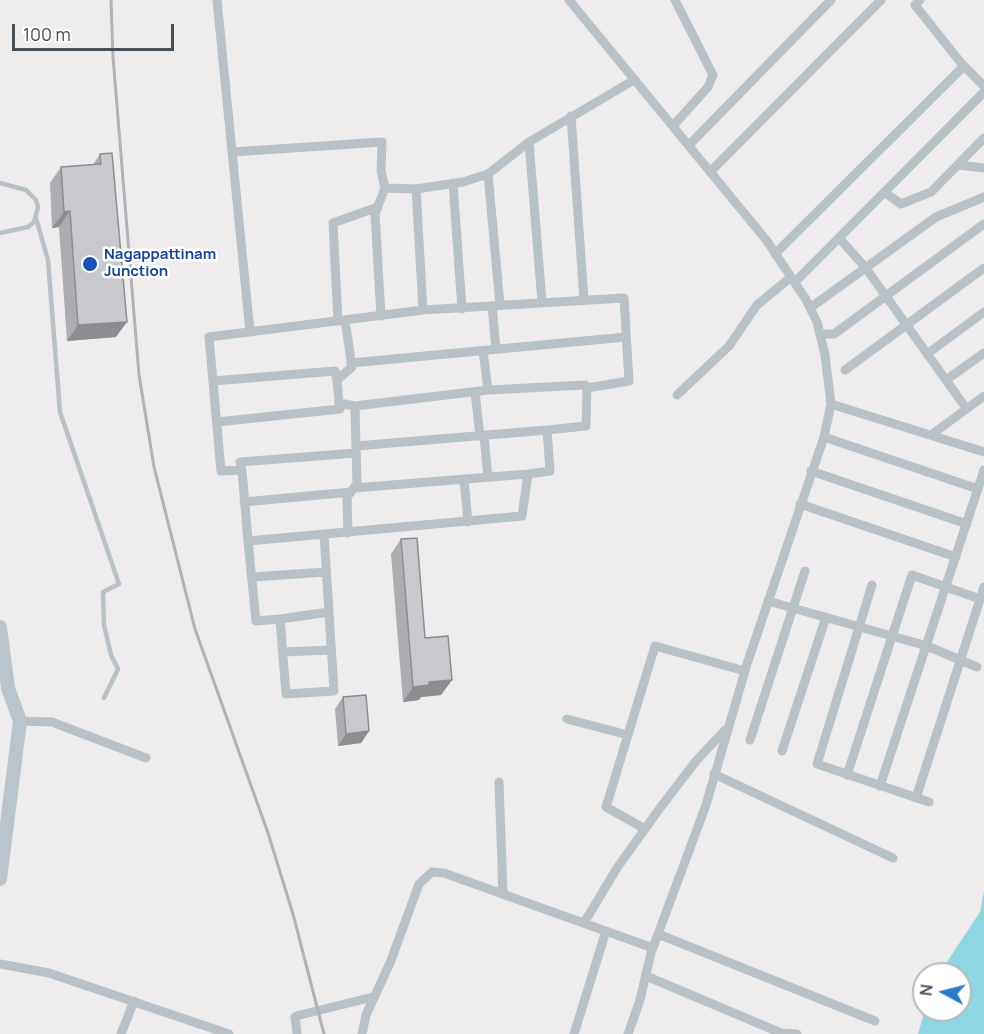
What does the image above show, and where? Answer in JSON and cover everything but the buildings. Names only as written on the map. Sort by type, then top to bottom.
[{"type":"main road","points":[[0,627],[4,687],[20,721],[0,879]]},
{"type":"street","points":[[217,0],[250,332]]},
{"type":"street","points":[[569,0],[689,145],[793,280],[810,308],[820,334],[830,381],[831,404],[824,436],[745,670],[691,847],[653,948],[628,1034]]},
{"type":"street","points":[[673,126],[708,87],[713,75],[675,0]]},
{"type":"street","points":[[689,145],[831,0]]},
{"type":"street","points":[[710,172],[881,0]]},
{"type":"street","points":[[920,0],[915,5],[964,66],[984,86]]},
{"type":"street","points":[[775,254],[964,66]]},
{"type":"street","points":[[385,188],[416,189],[488,174],[529,142],[634,80]]},
{"type":"street","points":[[677,396],[729,346],[757,305],[793,280],[839,237],[984,92]]},
{"type":"street","points":[[571,116],[584,300]]},
{"type":"street","points":[[884,192],[897,203],[931,192],[984,138]]},
{"type":"street","points":[[233,152],[382,142],[381,171],[385,188],[375,214],[381,316]]},
{"type":"street","points":[[529,142],[542,302]]},
{"type":"street","points":[[957,165],[984,168]]},
{"type":"street","points":[[488,174],[496,306],[496,349]]},
{"type":"street","points":[[453,183],[462,309]]},
{"type":"street","points":[[416,189],[423,310]]},
{"type":"street","points":[[810,308],[936,218],[984,196]]},
{"type":"street","points":[[337,380],[352,367],[342,321],[333,223],[378,207]]},
{"type":"street","points":[[820,334],[834,334],[984,224]]},
{"type":"street","points":[[839,237],[865,267],[966,408]]},
{"type":"street","points":[[845,370],[984,268]]},
{"type":"street","points":[[242,470],[221,471],[209,337],[423,310],[624,298],[629,381],[587,388],[585,385],[488,390],[355,406],[339,403]]},
{"type":"street","points":[[927,354],[984,312]]},
{"type":"street","points":[[351,363],[626,337]]},
{"type":"street","points":[[483,351],[488,390]]},
{"type":"street","points":[[946,380],[984,353]]},
{"type":"street","points":[[213,381],[335,371],[340,409],[217,422]]},
{"type":"street","points":[[329,612],[256,621],[240,462],[586,426],[587,388]]},
{"type":"street","points":[[475,392],[488,477]]},
{"type":"street","points":[[931,435],[984,396]]},
{"type":"street","points":[[831,404],[984,453]]},
{"type":"street","points":[[348,533],[347,497],[357,484],[355,406]]},
{"type":"street","points":[[244,502],[550,471],[548,430]]},
{"type":"street","points":[[824,436],[978,489]]},
{"type":"street","points":[[880,786],[984,470]]},
{"type":"street","points":[[811,471],[967,524]]},
{"type":"street","points":[[248,541],[522,516],[528,474]]},
{"type":"street","points":[[465,479],[468,522]]},
{"type":"street","points":[[800,504],[956,557]]},
{"type":"street","points":[[280,619],[286,694],[334,691],[324,535]]},
{"type":"street","points":[[750,740],[805,571]]},
{"type":"street","points":[[252,577],[326,572]]},
{"type":"street","points":[[847,775],[912,576],[980,599]]},
{"type":"street","points":[[872,585],[817,764],[929,802]]},
{"type":"street","points":[[916,798],[984,587]]},
{"type":"street","points":[[768,601],[927,646],[977,667]]},
{"type":"street","points":[[783,751],[826,617]]},
{"type":"street","points":[[645,829],[606,807],[655,646],[745,670]]},
{"type":"street","points":[[283,652],[331,650]]},
{"type":"street","points":[[567,718],[628,735]]},
{"type":"street","points":[[20,721],[52,722],[146,758]]},
{"type":"street","points":[[584,923],[617,868],[645,829],[696,761],[728,727]]},
{"type":"street","points":[[714,774],[893,858]]},
{"type":"street","points":[[499,782],[503,894]]},
{"type":"street","points":[[362,1034],[373,997],[390,963],[419,884],[425,876],[432,873],[444,873],[653,948]]},
{"type":"street","points":[[574,1034],[606,931]]},
{"type":"street","points":[[658,934],[812,993],[875,1021]]},
{"type":"street","points":[[0,964],[49,973],[229,1034]]},
{"type":"street","points":[[646,976],[782,1034],[797,1034]]},
{"type":"street","points":[[297,1034],[296,1017],[300,1015],[373,997]]},
{"type":"street","points":[[121,1034],[134,1001]]},
{"type":"lane","points":[[0,183],[32,194],[38,207],[36,218],[48,260],[60,412],[119,584],[103,592],[104,625],[111,655],[118,669],[104,698]]},
{"type":"lane","points":[[0,233],[28,227],[36,218]]},
{"type":"water","points":[[984,891],[984,1034],[918,1034],[922,1022],[972,1022],[972,962],[947,962],[980,912]]},
{"type":"railway","points":[[111,0],[113,57],[139,375],[154,467],[195,629],[268,833],[293,914],[324,1034]]},
{"type":"place","name":"Nagappattinam Junction","points":[[90,264]]}]
